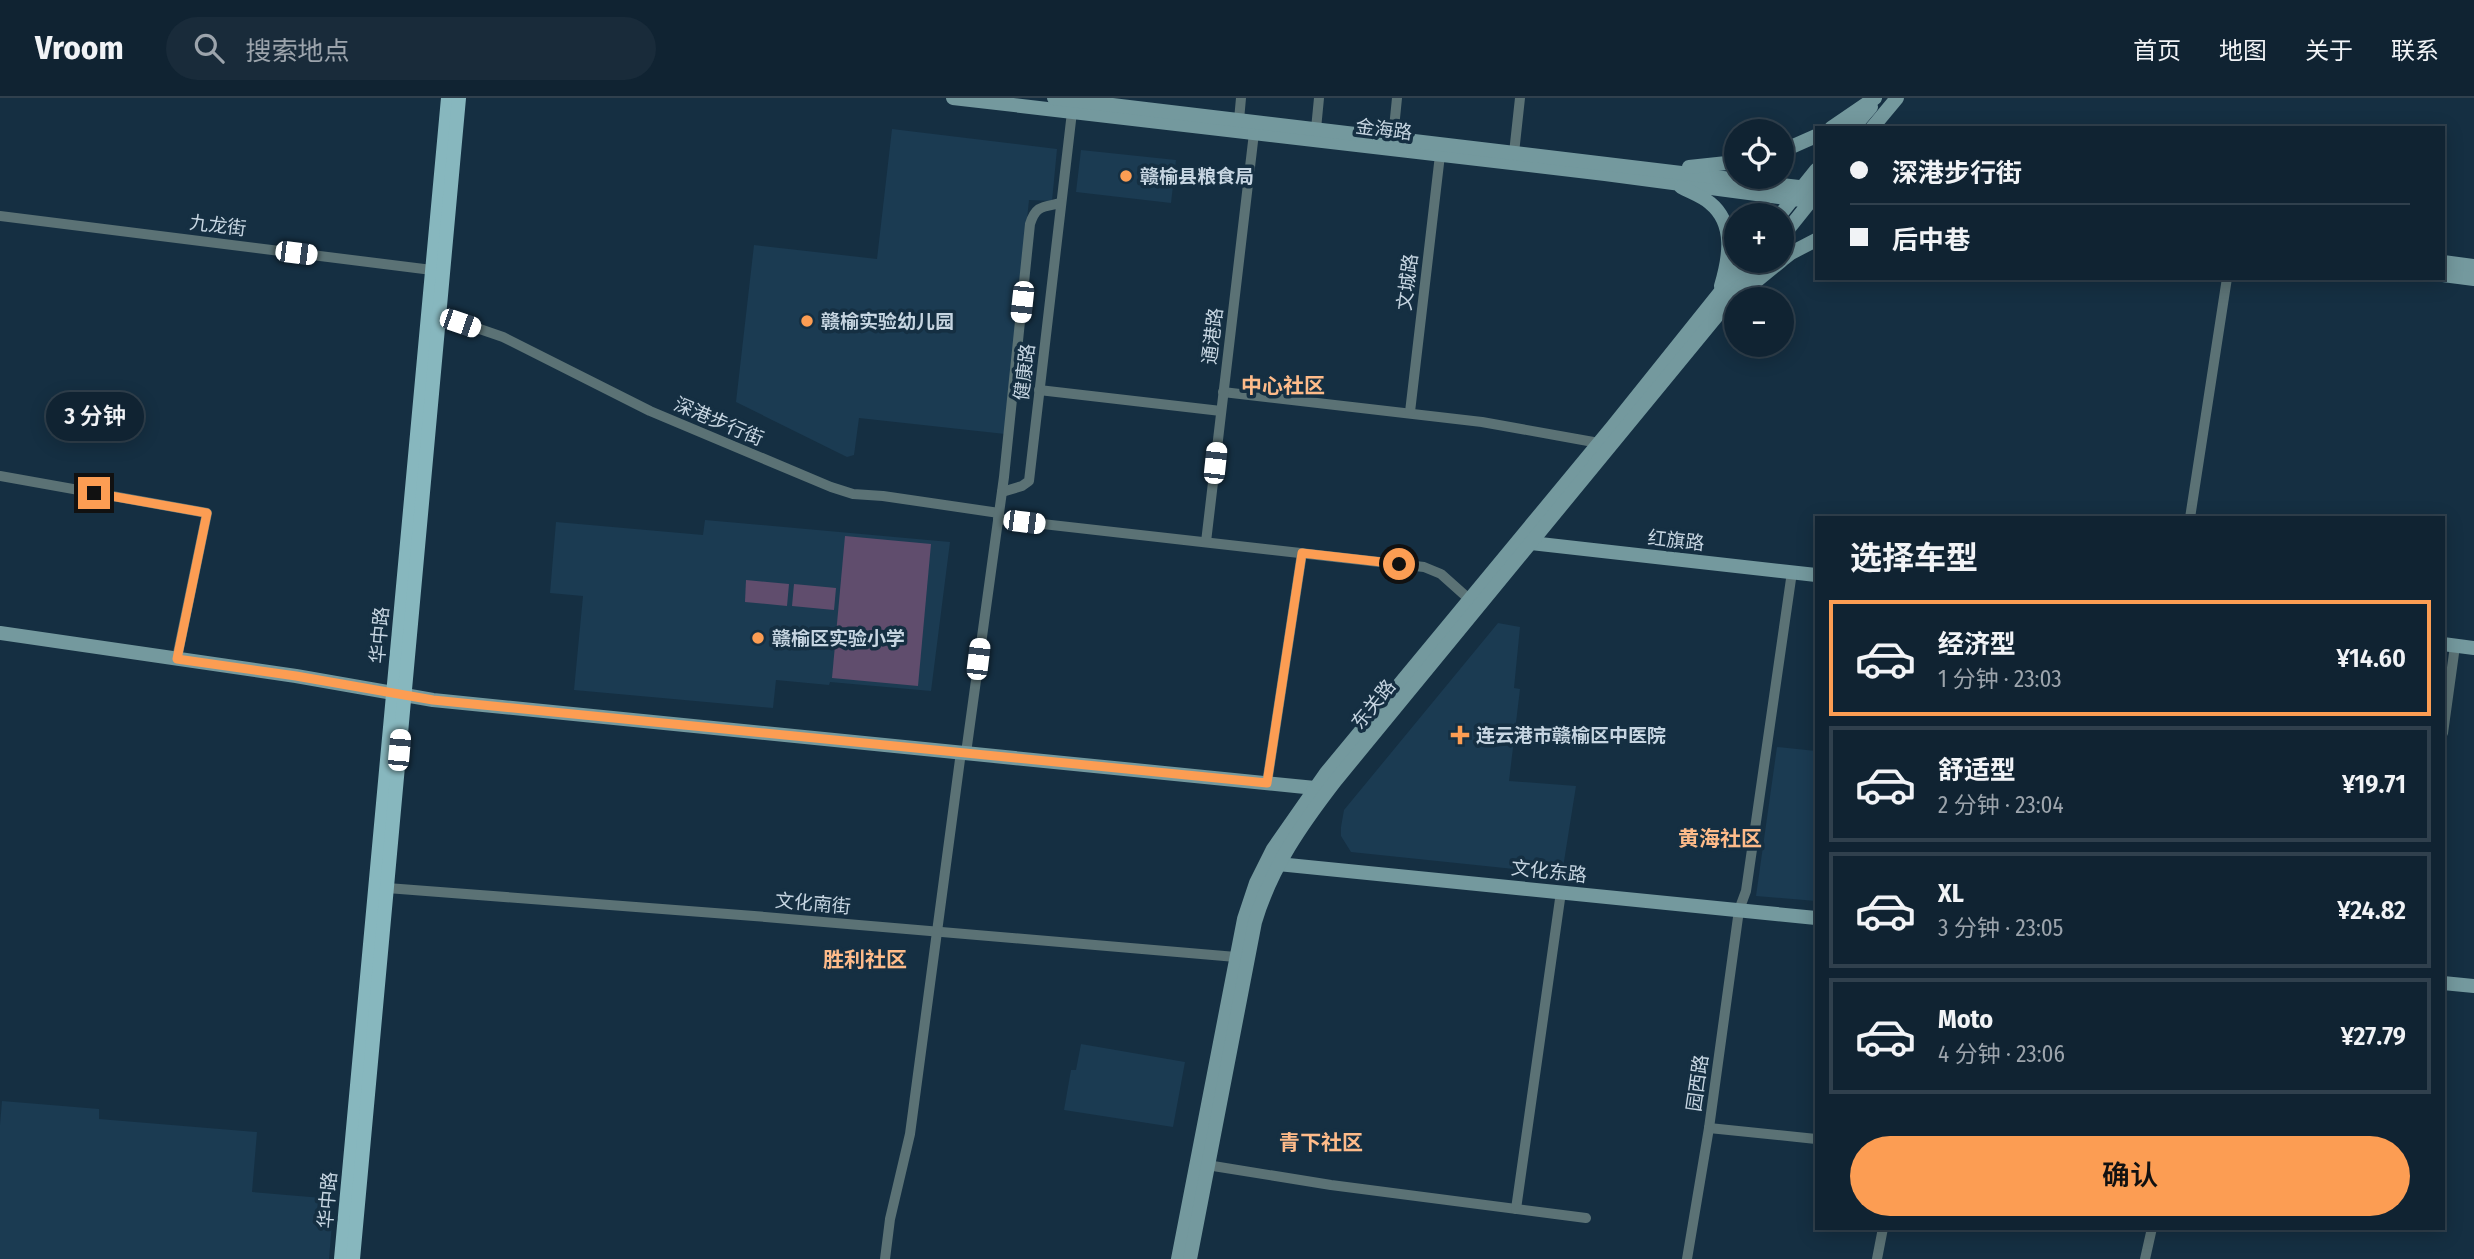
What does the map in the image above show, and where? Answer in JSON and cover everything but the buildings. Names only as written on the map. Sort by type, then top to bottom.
[{"type":"main road","name":"华中路","points":[[353,1259],[387,888],[398,694],[448,98]]},
{"type":"main road","name":"华中路","points":[[341,1259],[459,98]]},
{"type":"main road","name":"金海路","points":[[953,98],[1674,183],[1809,195]]},
{"type":"main road","name":"金海路","points":[[1054,98],[1089,100],[1650,169],[1809,195]]},
{"type":"main road","points":[[1835,126],[1885,100]]},
{"type":"main road","points":[[1855,126],[1885,100]]},
{"type":"main road","points":[[1873,126],[1885,100]]},
{"type":"main road","points":[[1882,126],[1885,100]]},
{"type":"main road","points":[[1794,146],[1815,136]]},
{"type":"main road","points":[[1650,169],[1724,163]]},
{"type":"main road","points":[[1794,218],[1809,195],[1815,174]]},
{"type":"main road","points":[[1674,183],[1712,204],[1725,224],[1730,246],[1722,301]]},
{"type":"main road","points":[[1794,205],[1809,195]]},
{"type":"main road","points":[[1794,251],[1815,241]]},
{"type":"main road","points":[[2445,262],[2474,266]]},
{"type":"main road","name":"东关路","points":[[1190,1259],[1255,922],[1278,864],[1293,838],[1336,780],[1531,543],[1722,301],[1738,273]]},
{"type":"main road","name":"东关路","points":[[1178,1259],[1236,957],[1250,900],[1268,858],[1283,832],[1315,788],[1599,443],[1722,301],[1750,273]]},
{"type":"main road","points":[[1722,301],[1763,273]]},
{"type":"main road","points":[[2445,275],[2474,279]]},
{"type":"main road","name":"红旗路","points":[[1531,543],[1815,575]]},
{"type":"main road","points":[[0,633],[296,676],[447,702],[1315,788]]},
{"type":"main road","points":[[2449,645],[2474,648]]},
{"type":"main road","name":"文化东路","points":[[1278,864],[1815,918]]},
{"type":"main road","points":[[2445,983],[2474,986]]},
{"type":"street","points":[[1239,120],[1241,98]]},
{"type":"street","points":[[1315,129],[1319,98]]},
{"type":"street","points":[[1392,138],[1397,98]]},
{"type":"street","points":[[1514,153],[1520,98]]},
{"type":"street","name":"健康路","points":[[1002,492],[1029,481],[1072,112]]},
{"type":"street","name":"通港路","points":[[1206,542],[1254,133]]},
{"type":"street","name":"文城路","points":[[1410,412],[1440,155]]},
{"type":"street","points":[[885,1259],[890,1219],[910,1134],[1002,492],[1030,224],[1034,212],[1041,207],[1061,203]]},
{"type":"street","name":"九龙街","points":[[0,216],[432,270]]},
{"type":"street","points":[[2190,516],[2227,280]]},
{"type":"street","name":"深港步行街","points":[[439,315],[503,337],[650,411],[853,494],[883,496],[998,516],[1433,569],[1469,599]]},
{"type":"street","points":[[1040,390],[1221,411]]},
{"type":"street","points":[[1223,392],[1410,412],[1599,443]]},
{"type":"street","points":[[0,476],[207,513],[177,659]]},
{"type":"street","points":[[1267,783],[1302,553]]},
{"type":"street","name":"园西路","points":[[1687,1259],[1709,1128],[1739,910],[1746,891],[1792,572]]},
{"type":"street","points":[[2445,704],[2449,645]]},
{"type":"street","name":"文化南街","points":[[387,888],[1236,957]]},
{"type":"street","points":[[1516,1209],[1562,892]]},
{"type":"street","points":[[1709,1128],[1815,1139]]},
{"type":"street","points":[[1207,1165],[1586,1219]]},
{"type":"street","points":[[1877,1259],[1883,1230]]},
{"type":"street","points":[[2146,1259],[2152,1230]]},
{"type":"shaded area","points":[[892,129],[1057,149],[1052,201],[1029,200],[1005,434],[859,418],[854,455],[847,457],[736,402],[754,245],[877,259]]},
{"type":"shaded area","name":"赣榆县粮食局","points":[[1081,150],[1176,160],[1171,203],[1076,192]]},
{"type":"shaded area","name":"赣榆区实验小学","points":[[705,520],[950,542],[931,691],[776,680],[773,708],[574,690],[583,596],[550,593],[556,522],[703,535]]},
{"type":"shaded area","points":[[845,536],[931,544],[918,686],[832,678]]},
{"type":"shaded area","points":[[746,580],[789,584],[787,606],[745,602]]},
{"type":"shaded area","points":[[794,584],[836,588],[834,610],[792,606]]},
{"type":"shaded area","name":"连云港市赣榆区中医院","points":[[1498,623],[1520,627],[1514,688],[1520,689],[1509,781],[1576,786],[1562,874],[1351,852],[1341,836],[1344,810]]},
{"type":"shaded area","points":[[1777,747],[1815,751],[1815,901],[1756,896]]},
{"type":"shaded area","points":[[1081,1044],[1185,1062],[1173,1127],[1064,1110],[1071,1070],[1076,1070]]},
{"type":"shaded area","points":[[2,1101],[99,1109],[99,1119],[257,1132],[252,1192],[334,1199],[329,1259],[0,1259]]},
{"type":"place","name":"赣榆县粮食局","points":[[1126,176]]},
{"type":"place","name":"赣榆实验幼儿园","points":[[807,321]]},
{"type":"place","name":"赣榆区实验小学","points":[[758,638]]},
{"type":"place","name":"连云港市赣榆区中医院","points":[[1460,735]]},
{"type":"district","name":"中心社区","points":[[1283,386]]},
{"type":"district","name":"黄海社区","points":[[1720,839]]},
{"type":"district","name":"胜利社区","points":[[865,960]]},
{"type":"district","name":"青下社区","points":[[1321,1143]]},
{"type":"route","points":[[94,493],[207,513],[177,659],[433,700],[1267,783],[1302,553],[1399,564]]}]
